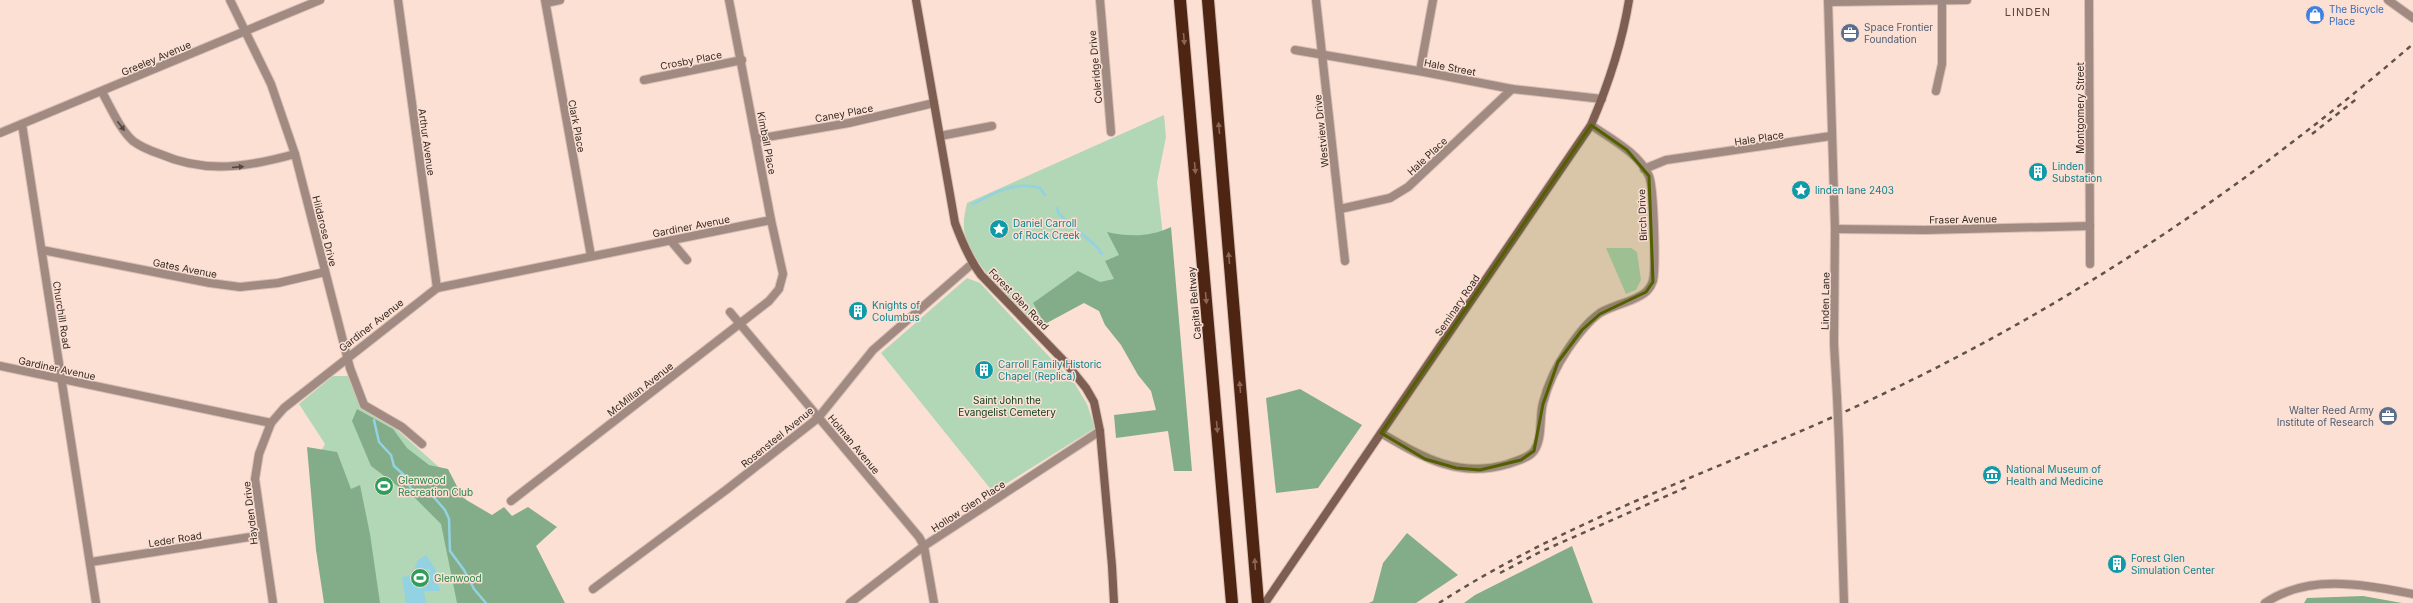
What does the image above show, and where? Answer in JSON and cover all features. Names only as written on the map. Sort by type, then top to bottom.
[{"type":"highway","name":"Capital Beltway","points":[[1180,0],[1232,603]]},
{"type":"highway","points":[[1208,0],[1258,603]]},
{"type":"main road","name":"Forest Glen Road","points":[[916,0],[955,223],[973,263],[1078,376],[1094,402],[1100,431],[1114,603]]},
{"type":"main road","name":"Seminary Road","points":[[1265,603],[1591,125],[1602,99],[1620,46],[1628,0]]},
{"type":"street","name":"Hildarose Drive","points":[[230,0],[271,84],[295,154],[350,368],[364,405],[402,427],[422,444]]},
{"type":"street","name":"Greeley Avenue","points":[[0,133],[102,92],[320,0]]},
{"type":"street","name":"Arthur Avenue","points":[[398,0],[436,288]]},
{"type":"street","points":[[546,1],[560,0]]},
{"type":"street","name":"Kimball Place","points":[[729,0],[742,60],[771,220],[783,274],[779,289]]},
{"type":"street","name":"Coleridge Drive","points":[[1100,0],[1111,132]]},
{"type":"street","name":"Westview Drive","points":[[1316,0],[1345,261]]},
{"type":"street","points":[[1420,71],[1433,0]]},
{"type":"street","points":[[1828,1],[1967,0]]},
{"type":"street","name":"Montgomery Street","points":[[2090,0],[2090,264]]},
{"type":"street","points":[[2388,0],[2412,18]]},
{"type":"street","name":"Clark Place","points":[[546,1],[591,256]]},
{"type":"street","name":"Linden Lane","points":[[1828,1],[1835,230],[1834,344],[1839,441],[1844,603]]},
{"type":"street","points":[[1936,91],[1942,64],[1942,1]]},
{"type":"street","name":"Hale Street","points":[[1295,50],[1420,71],[1512,89],[1602,99]]},
{"type":"street","name":"Crosby Place","points":[[644,80],[742,60]]},
{"type":"street","name":"Hale Place","points":[[1340,209],[1390,198],[1408,187],[1512,89]]},
{"type":"street","points":[[102,92],[118,122],[133,141],[145,148],[176,161],[206,167],[235,167],[295,154]]},
{"type":"street","name":"Caney Place","points":[[756,139],[849,123],[934,103]]},
{"type":"street","name":"Churchill Road","points":[[22,124],[91,562],[96,603]]},
{"type":"street","name":"Birch Drive","points":[[1381,433],[1425,459],[1456,468],[1480,470],[1496,468],[1521,460],[1534,451],[1538,440],[1543,404],[1558,362],[1582,330],[1600,314],[1646,292],[1652,284],[1653,238],[1651,185],[1649,176],[1627,150],[1591,125]]},
{"type":"street","points":[[940,136],[992,126]]},
{"type":"street","name":"Hale Place","points":[[1644,169],[1666,160],[1831,136]]},
{"type":"street","name":"Gardiner Avenue","points":[[0,366],[271,423],[284,408],[436,288],[771,220]]},
{"type":"street","name":"Fraser Avenue","points":[[1835,230],[1925,230],[2090,226]]},
{"type":"street","points":[[671,241],[687,260]]},
{"type":"street","name":"Gates Avenue","points":[[42,250],[210,284],[240,287],[278,283],[325,272]]},
{"type":"street","name":"Rosensteel Avenue","points":[[593,589],[726,490],[818,418],[872,350],[973,263]]},
{"type":"street","name":"McMillan Avenue","points":[[511,501],[740,324],[779,289]]},
{"type":"street","name":"Holman Avenue","points":[[730,312],[919,537],[924,546],[934,603]]},
{"type":"street","name":"Hayden Drive","points":[[271,423],[258,454],[255,479],[273,603]]},
{"type":"street","name":"Hollow Glen Place","points":[[850,603],[924,546],[1100,431]]},
{"type":"street","name":"Leder Road","points":[[91,562],[262,535]]},
{"type":"street","points":[[2265,603],[2289,591],[2330,583],[2359,584],[2413,594]]},
{"type":"highlighted area","points":[[1591,125],[1627,150],[1649,176],[1653,282],[1646,292],[1600,314],[1582,330],[1558,362],[1543,404],[1534,451],[1521,460],[1480,470],[1456,468],[1425,459],[1381,433]]},
{"type":"green space","points":[[1164,115],[1166,137],[1157,182],[1166,263],[1034,323],[993,280],[974,255],[964,230],[964,219],[967,203]]},
{"type":"green space","points":[[1171,227],[1192,471],[1174,471],[1168,431],[1116,438],[1114,415],[1156,410],[1151,391],[1138,375],[1121,345],[1105,325],[1099,311],[1084,303],[1045,324],[1033,303],[1078,271],[1100,282],[1114,279],[1105,261],[1119,255],[1107,232],[1124,235],[1140,235],[1155,233]]},
{"type":"green space","points":[[1606,248],[1631,248],[1637,252],[1641,280],[1636,290],[1626,294]]},
{"type":"green space","name":"Saint John the Evangelist Cemetery","points":[[967,278],[980,283],[1075,384],[1087,404],[1095,428],[993,492],[881,353]]},
{"type":"green space","name":"Glenwood Recreation Club","points":[[333,376],[349,376],[359,403],[386,420],[440,468],[489,527],[519,603],[327,603],[315,462],[325,444],[299,404]]},
{"type":"green space","points":[[1300,389],[1362,425],[1318,488],[1276,493],[1266,398]]},
{"type":"green space","points":[[357,409],[393,429],[407,448],[429,465],[448,469],[463,498],[492,515],[504,507],[512,516],[528,507],[557,527],[536,546],[565,603],[457,603],[441,524],[409,492],[399,487],[371,466],[352,421]]},
{"type":"green space","points":[[307,447],[337,452],[351,489],[360,485],[370,534],[380,603],[324,603],[316,550]]},
{"type":"green space","points":[[1407,533],[1458,575],[1416,603],[1369,603],[1373,601],[1383,563]]},
{"type":"green space","points":[[1572,546],[1593,603],[1464,603],[1475,595]]},
{"type":"green space","points":[[2363,596],[2402,603],[2304,603],[2307,598]]},
{"type":"water","name":"Glenwood","points":[[426,555],[436,570],[440,591],[424,591],[426,603],[406,603],[402,577],[430,572],[430,569],[414,570],[418,560]]},
{"type":"waterway","points":[[973,204],[989,195],[1014,187],[1031,186],[1040,188],[1045,195]]},
{"type":"waterway","points":[[1057,208],[1059,214],[1096,246],[1102,254]]},
{"type":"waterway","points":[[374,420],[379,442],[391,455],[394,466],[405,476],[411,489],[432,495],[445,510],[449,519],[450,551],[464,570],[474,589],[486,603]]},
{"type":"railway","points":[[1439,603],[1492,571],[1546,543],[1658,491],[1829,419],[1885,393],[1956,358],[2025,320],[2094,279],[2226,192],[2352,95],[2413,44]]},
{"type":"railway","points":[[2312,134],[2359,97]]},
{"type":"railway","points":[[1500,573],[1540,552],[1689,486]]},
{"type":"place","name":"The Bicycle Place","points":[[2315,15]]},
{"type":"place","name":"Space Frontier Foundation","points":[[1850,33]]},
{"type":"place","name":"Linden Substation","points":[[2038,172]]},
{"type":"place","name":"linden lane 2403","points":[[1801,190]]},
{"type":"place","name":"Daniel Carroll of Rock Creek","points":[[999,229]]},
{"type":"place","name":"Knights of Columbus","points":[[858,311]]},
{"type":"place","name":"Carroll Family Historic Chapel (Replica)","points":[[984,370]]},
{"type":"place","name":"Walter Reed Army Institute of Research","points":[[2388,416]]},
{"type":"place","name":"National Museum of Health and Medicine","points":[[1992,475]]},
{"type":"place","name":"Glenwood Recreation Club","points":[[384,486]]},
{"type":"place","name":"Forest Glen Simulation Center","points":[[2117,564]]},
{"type":"place","name":"Glenwood","points":[[420,578]]},
{"type":"district","name":"LINDEN","points":[[2028,12]]}]
